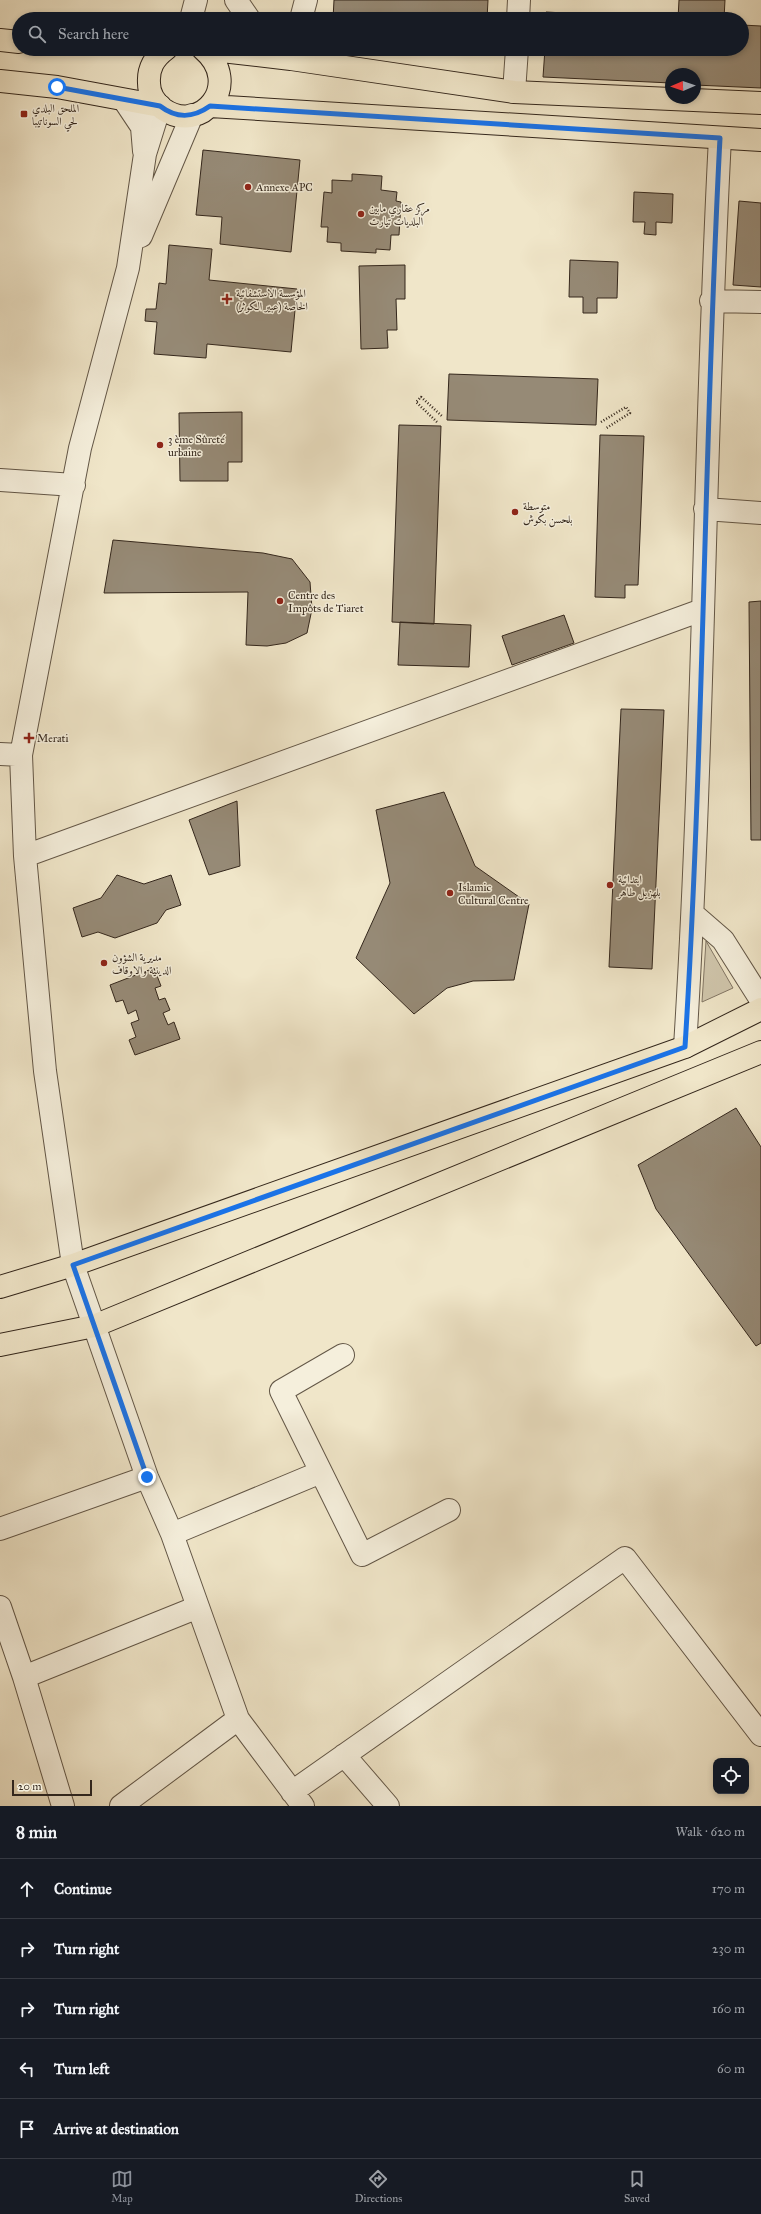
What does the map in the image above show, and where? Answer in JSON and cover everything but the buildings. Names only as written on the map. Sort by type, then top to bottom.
[{"type":"main road","points":[[0,40],[12,41]]},
{"type":"main road","points":[[158,56],[155,59],[148,75],[152,98],[169,113],[180,116],[201,111],[761,140]]},
{"type":"main road","points":[[201,111],[216,97],[220,87],[220,76],[217,65],[210,56]]},
{"type":"main road","points":[[311,56],[514,92],[761,103]]},
{"type":"main road","points":[[0,81],[57,87],[160,106]]},
{"type":"main road","points":[[0,1287],[73,1265],[685,1047],[761,1010]]},
{"type":"main road","points":[[0,1345],[94,1326],[761,1052]]},
{"type":"street","points":[[193,12],[196,0]]},
{"type":"street","points":[[236,0],[244,12]]},
{"type":"street","points":[[303,12],[306,0]]},
{"type":"street","points":[[519,12],[520,0]]},
{"type":"street","points":[[514,92],[517,56]]},
{"type":"street","points":[[124,100],[142,127],[145,154]]},
{"type":"street","points":[[160,106],[145,154],[128,268],[80,448],[74,485],[10,754],[25,856],[45,1071],[73,1265],[147,1477],[172,1534],[238,1719],[298,1799],[344,1755],[625,1558],[761,1735]]},
{"type":"street","points":[[128,268],[201,111]]},
{"type":"street","points":[[685,1047],[693,914],[711,301],[720,138]]},
{"type":"street","points":[[711,301],[761,302]]},
{"type":"street","points":[[0,480],[74,485]]},
{"type":"street","points":[[705,509],[761,513]]},
{"type":"street","points":[[25,856],[702,610]]},
{"type":"street","points":[[693,914],[723,940],[761,1000]]},
{"type":"street","points":[[343,1355],[281,1391],[362,1555],[449,1510]]},
{"type":"street","points":[[172,1534],[321,1472]]},
{"type":"street","points":[[0,1530],[147,1477]]},
{"type":"street","points":[[24,1677],[198,1606]]},
{"type":"street","points":[[0,1607],[24,1677],[63,1806]]},
{"type":"street","points":[[121,1806],[238,1719]]},
{"type":"street","points":[[344,1755],[388,1806]]},
{"type":"path","points":[[437,422],[416,402],[421,397],[443,417]]},
{"type":"path","points":[[601,422],[626,406],[630,413],[605,429]]},
{"type":"shaded area","points":[[706,941],[733,988],[702,1002]]},
{"type":"place","name":"الملحق البلدي لحي السوناتيبا","points":[[24,114]]},
{"type":"place","name":"Annexe APC","points":[[248,187]]},
{"type":"place","name":"مركز عقاري مابين البلديات تيارت","points":[[361,214]]},
{"type":"place","name":"المؤسسة الاستشفائية الخاصة (عبير الكوثر)","points":[[227,299]]},
{"type":"place","name":"3 ème Sûreté urbaine","points":[[160,445]]},
{"type":"place","name":"متوسطة بلحسن بكوش","points":[[515,512]]},
{"type":"place","name":"Centre des Impôts de Tiaret","points":[[280,601]]},
{"type":"place","name":"Merati","points":[[29,738]]},
{"type":"place","name":"ابتدائية بلهزيل طاهر","points":[[610,885]]},
{"type":"place","name":"Islamic Cultural Centre","points":[[450,893]]},
{"type":"place","name":"مديرية الشؤون الدينية والاوقاف","points":[[104,963]]},
{"type":"route","points":[[57,87],[160,106],[169,113],[180,116],[192,115],[201,112],[210,106],[720,138],[711,301],[693,914],[685,1047],[73,1265],[147,1477]]}]
